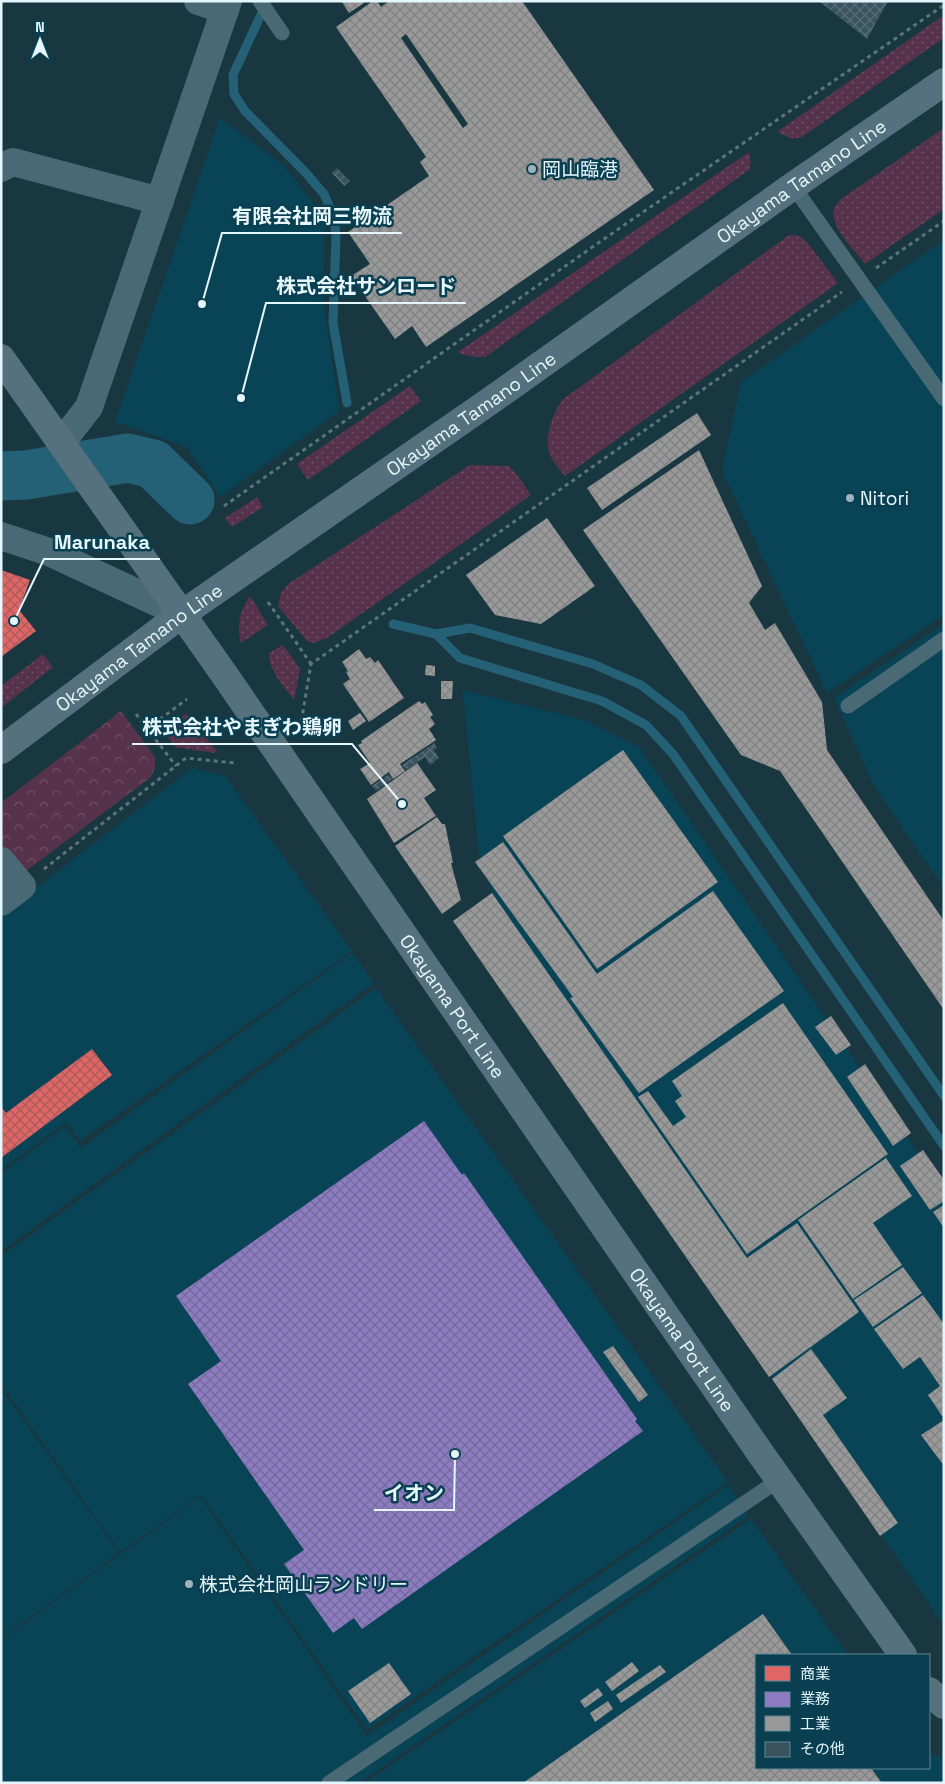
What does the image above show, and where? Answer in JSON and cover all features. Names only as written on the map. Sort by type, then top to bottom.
[{"type":"main road","name":"Okayama Tamano Line","points":[[1,750],[182,614],[490,401],[793,186],[944,82]]},
{"type":"main road","name":"Okayama Port Line","points":[[1,358],[182,614],[779,1480],[902,1654]]},
{"type":"main road","points":[[930,1692],[944,1705]]},
{"type":"street","points":[[61,443],[89,407],[226,6],[198,1]]},
{"type":"street","points":[[1,168],[13,162],[160,201]]},
{"type":"street","points":[[1,536],[49,552],[182,614]]},
{"type":"street","points":[[1,860],[12,894]]},
{"type":"lane","points":[[260,1],[282,33]]},
{"type":"lane","points":[[793,186],[944,400]]},
{"type":"lane","points":[[848,706],[944,640]]},
{"type":"lane","points":[[329,1783],[779,1480]]},
{"type":"path","points":[[224,506],[609,236],[944,5]]},
{"type":"path","points":[[310,664],[944,221]]},
{"type":"path","points":[[268,602],[310,664],[300,729]]},
{"type":"path","points":[[147,729],[187,699]]},
{"type":"path","points":[[136,714],[176,766]]},
{"type":"path","points":[[12,894],[186,758],[235,762]]},
{"type":"shaded area","points":[[220,118],[283,165],[325,218],[323,298],[339,411],[220,497],[187,447],[115,422]]},
{"type":"shaded area","points":[[944,240],[944,615],[827,693],[722,471],[741,382]]},
{"type":"shaded area","points":[[944,624],[944,888],[874,786],[834,698]]},
{"type":"shaded area","points":[[463,690],[584,720],[639,747],[944,1190],[944,1625],[454,922],[495,900],[479,855]]},
{"type":"shaded area","points":[[192,768],[225,776],[352,951],[80,1141],[66,1122],[1,1170],[1,915]]},
{"type":"shaded area","points":[[352,953],[374,983],[1,1251],[1,1174],[65,1126],[81,1148]]},
{"type":"shaded area","points":[[376,988],[728,1482],[367,1730],[201,1495],[120,1552],[1,1384],[1,1256]]},
{"type":"shaded area","points":[[1,1389],[119,1553],[1,1638]]},
{"type":"shaded area","points":[[729,1485],[748,1516],[359,1783],[1,1783],[1,1640],[200,1497],[367,1736]]},
{"type":"shaded area","points":[[751,1519],[847,1654],[755,1654],[755,1769],[930,1769],[930,1755],[944,1758],[944,1783],[365,1783]]},
{"type":"green space","points":[[944,15],[944,38],[802,137],[793,139],[777,132]]},
{"type":"green space","points":[[944,128],[944,209],[865,264],[849,245],[835,223],[833,216],[835,206],[841,199]]},
{"type":"green space","points":[[749,152],[751,163],[749,170],[485,357],[468,356],[458,352]]},
{"type":"green space","points":[[789,235],[799,236],[807,242],[838,283],[565,476],[551,457],[548,443],[552,420],[562,400]]},
{"type":"green space","points":[[410,386],[421,401],[308,480],[297,464]]},
{"type":"green space","points":[[470,465],[508,466],[516,473],[531,495],[327,638],[314,643],[307,641],[278,606],[281,593],[288,584]]},
{"type":"green space","points":[[257,497],[263,507],[232,527],[225,518]]},
{"type":"green space","points":[[250,596],[268,625],[241,643],[240,619]]},
{"type":"green space","points":[[283,645],[300,669],[294,700],[274,673],[270,660],[269,653]]},
{"type":"green space","points":[[43,654],[53,667],[1,708],[1,686]]},
{"type":"green space","points":[[121,711],[155,757],[155,767],[151,777],[22,874],[1,845],[1,803]]},
{"type":"green space","points":[[186,714],[217,751],[215,753],[175,747],[163,730]]},
{"type":"building: 商業","points":[[1,570],[30,580],[19,610],[36,631],[1,657]]},
{"type":"building: 商業","points":[[92,1049],[112,1075],[1,1158],[1,1107],[6,1113]]},
{"type":"building: 業務","points":[[424,1121],[462,1175],[464,1173],[637,1419],[635,1421],[643,1431],[362,1629],[354,1618],[333,1633],[284,1564],[304,1550],[188,1384],[221,1361],[176,1296]]},
{"type":"building: 工業","points":[[362,1],[364,3],[349,13],[342,2]]},
{"type":"building: 工業","name":"岡山臨港","points":[[373,1],[377,1],[381,7],[389,1],[522,1],[654,190],[426,347],[412,326],[395,339],[351,276],[370,264],[348,232],[429,176],[420,162],[426,157],[336,27]],"holes":[[[406,34],[468,124],[463,128],[401,38]]]},
{"type":"building: 工業","points":[[697,413],[711,435],[602,510],[587,488]]},
{"type":"building: 工業","points":[[699,450],[762,586],[749,603],[765,630],[775,623],[822,702],[827,750],[944,921],[944,1010],[780,771],[741,755],[583,530]]},
{"type":"building: 工業","points":[[547,518],[595,586],[541,624],[495,615],[466,575]]},
{"type":"building: 工業","points":[[359,649],[366,659],[370,657],[375,663],[378,660],[404,698],[369,722],[343,684],[350,679],[346,672],[348,671],[342,662]]},
{"type":"building: 工業","points":[[426,665],[435,666],[435,676],[425,675]]},
{"type":"building: 工業","points":[[441,681],[453,681],[452,699],[441,699]]},
{"type":"building: 工業","points":[[419,701],[422,704],[425,702],[433,715],[430,717],[435,724],[429,729],[436,740],[400,764],[405,771],[393,779],[389,772],[371,785],[360,769],[370,763],[358,745]]},
{"type":"building: 工業","points":[[360,713],[366,721],[353,730],[348,721]]},
{"type":"building: 工業","points":[[623,750],[718,882],[597,969],[503,836]]},
{"type":"building: 工業","points":[[417,763],[436,790],[424,798],[436,816],[394,843],[367,799]]},
{"type":"building: 工業","points":[[437,817],[442,824],[445,824],[453,863],[451,863],[461,900],[442,914],[395,846]]},
{"type":"building: 工業","points":[[503,842],[597,974],[713,891],[784,991],[639,1093],[570,998],[573,997],[475,862]]},
{"type":"building: 工業","points":[[492,893],[747,1258],[797,1223],[859,1312],[769,1377],[453,921]]},
{"type":"building: 工業","points":[[783,1003],[888,1154],[747,1254],[638,1097],[648,1091],[673,1126],[686,1117],[675,1101],[682,1096],[672,1081]]},
{"type":"building: 工業","points":[[831,1016],[851,1045],[836,1055],[815,1027]]},
{"type":"building: 工業","points":[[865,1064],[911,1133],[893,1146],[847,1077]]},
{"type":"building: 工業","points":[[923,1150],[944,1180],[944,1201],[930,1210],[900,1166]]},
{"type":"building: 工業","points":[[886,1158],[912,1196],[873,1223],[902,1265],[853,1299],[798,1220]]},
{"type":"building: 工業","points":[[944,1205],[944,1228],[933,1212]]},
{"type":"building: 工業","points":[[903,1267],[922,1293],[873,1327],[854,1300]]},
{"type":"building: 工業","points":[[923,1295],[944,1324],[944,1415],[942,1416],[928,1395],[940,1386],[920,1357],[903,1369],[874,1329]]},
{"type":"building: 工業","points":[[613,1346],[648,1395],[639,1402],[603,1352]]},
{"type":"building: 工業","points":[[811,1349],[847,1398],[823,1415],[898,1523],[880,1536],[772,1379]]},
{"type":"building: 工業","points":[[944,1420],[944,1466],[921,1435]]},
{"type":"building: 工業","points":[[763,1614],[791,1654],[755,1654],[755,1769],[872,1769],[882,1783],[523,1783]]},
{"type":"building: 工業","points":[[632,1662],[639,1671],[612,1691],[605,1682]]},
{"type":"building: 工業","points":[[389,1663],[411,1694],[370,1723],[348,1691]]},
{"type":"building: 工業","points":[[660,1665],[666,1672],[621,1703],[616,1695]]},
{"type":"building: 工業","points":[[598,1688],[603,1695],[585,1708],[580,1701]]},
{"type":"building: 工業","points":[[608,1701],[613,1709],[595,1722],[590,1713]]},
{"type":"building: その他","points":[[819,1],[888,1],[867,39]]},
{"type":"building: その他","points":[[337,168],[350,181],[344,186],[332,173]]},
{"type":"building: その他","points":[[434,743],[437,748],[434,750],[439,758],[430,765],[425,757],[406,770],[402,765]]},
{"type":"building: その他","points":[[389,774],[392,779],[376,791],[372,786]]},
{"type":"waterway","points":[[265,6],[233,75],[234,94],[245,111],[324,194],[334,217],[336,236],[333,323],[347,403]]},
{"type":"waterway","points":[[1,476],[26,475],[128,458],[153,464],[190,500]]},
{"type":"waterway","points":[[393,624],[436,634],[460,658],[602,701],[646,725],[673,754],[944,1146]]},
{"type":"waterway","points":[[436,634],[470,628],[593,664],[641,685],[681,716],[944,1096]]},
{"type":"place","name":"岡山臨港","points":[[532,169]]},
{"type":"place","name":"有限会社岡三物流","points":[[202,304]]},
{"type":"place","name":"株式会社サンロード","points":[[241,398]]},
{"type":"place","name":"Nitori","points":[[850,498]]},
{"type":"place","name":"Marunaka","points":[[14,621]]},
{"type":"place","name":"株式会社やまぎわ鶏卵","points":[[402,804]]},
{"type":"place","name":"イオン","points":[[455,1454]]},
{"type":"place","name":"株式会社岡山ランドリー","points":[[189,1584]]}]
